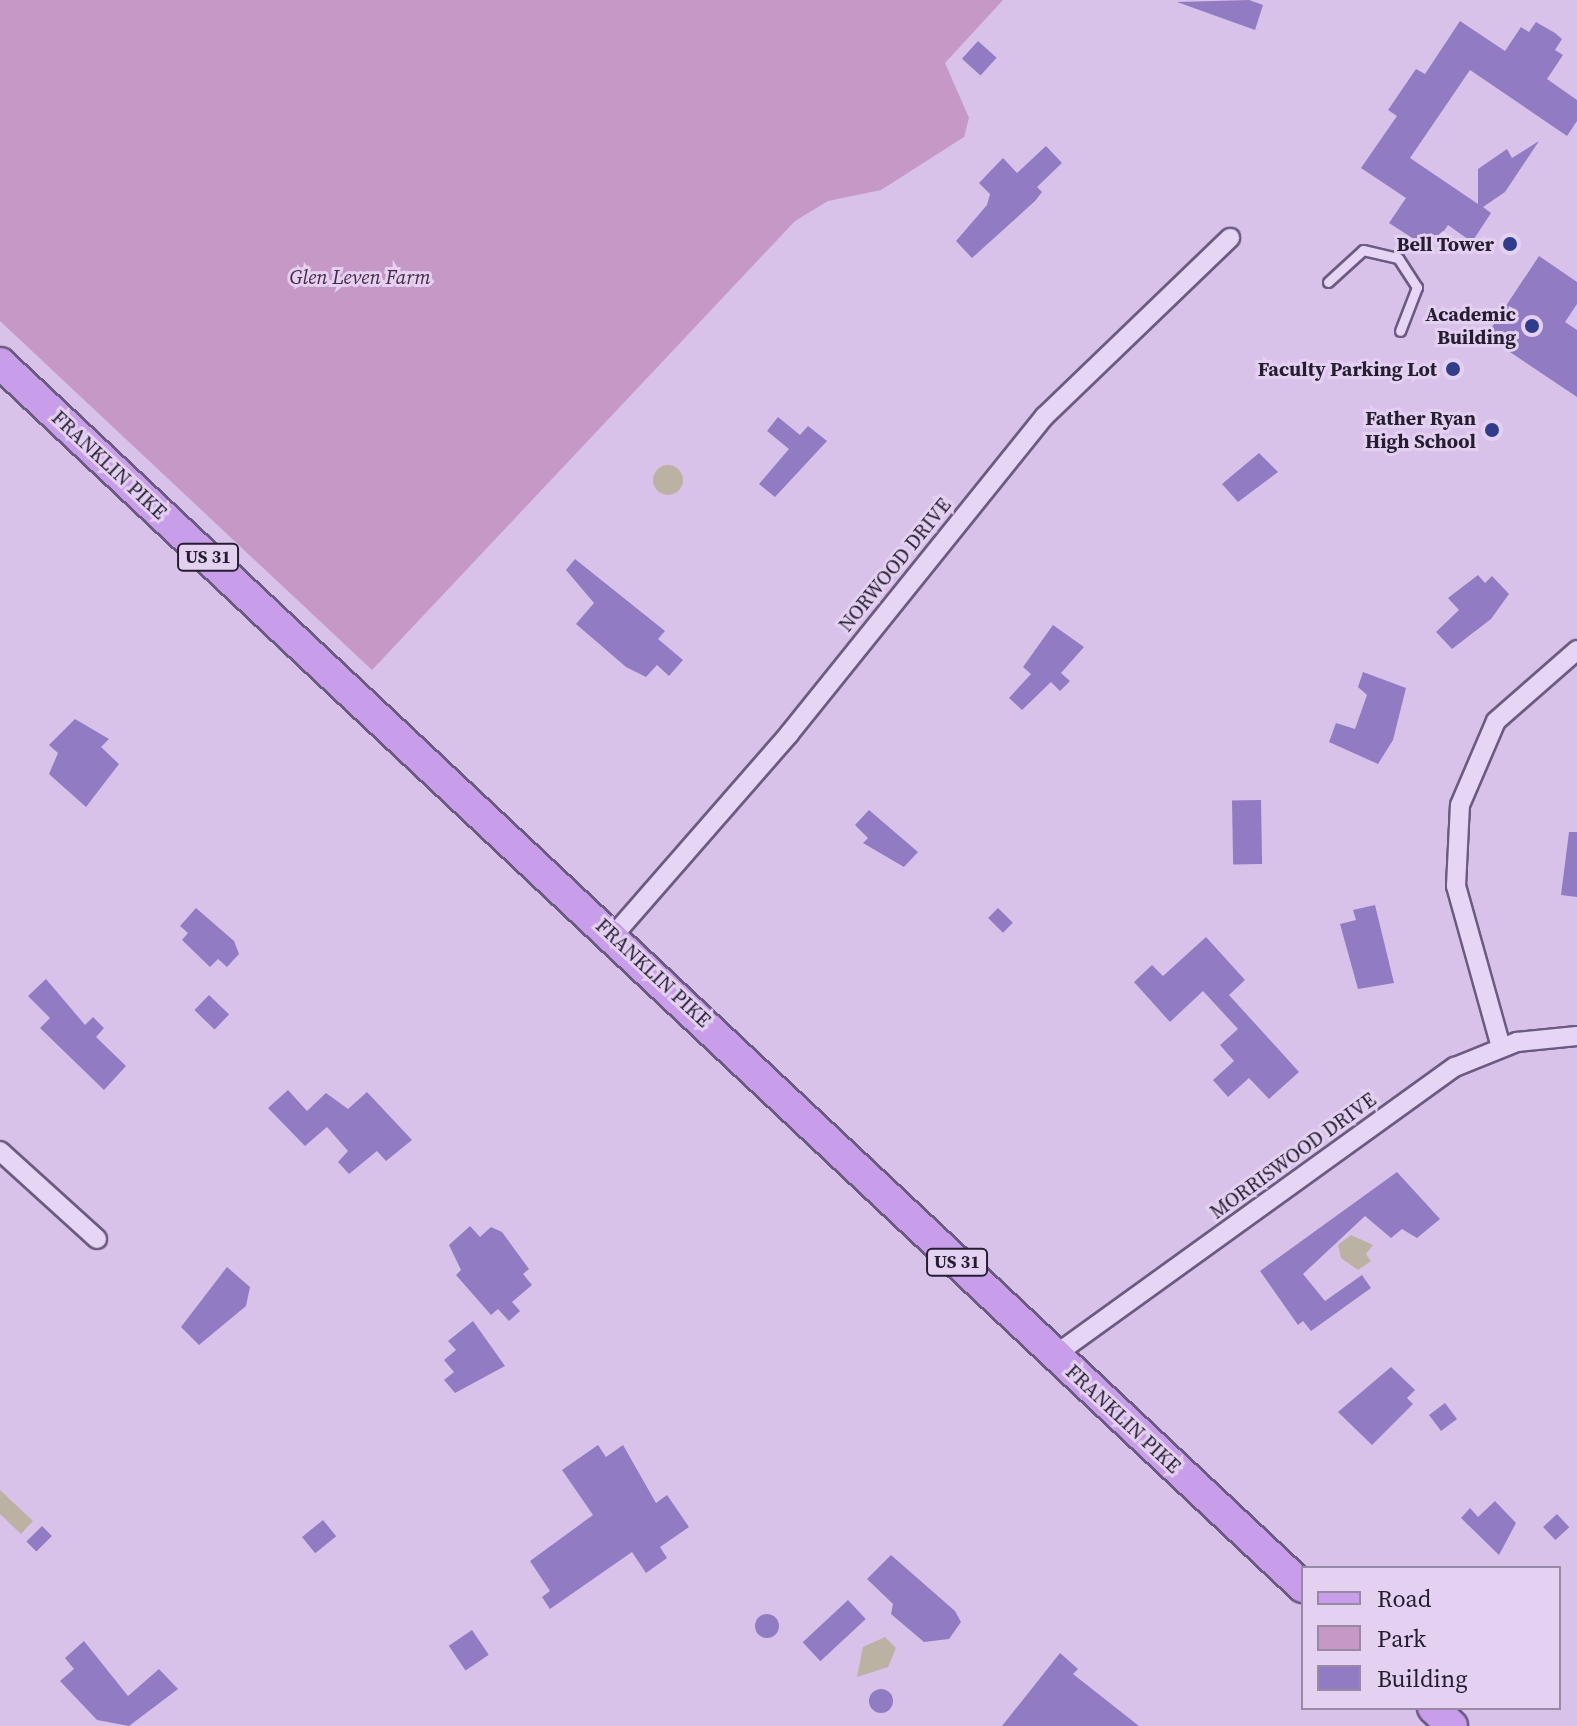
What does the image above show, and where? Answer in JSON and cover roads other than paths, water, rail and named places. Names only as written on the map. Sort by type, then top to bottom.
[{"type":"main road","name":"FRANKLIN PIKE","points":[[0,363],[1301,1585]]},
{"type":"main road","points":[[1435,1710],[1452,1726]]},
{"type":"street","name":"NORWOOD DRIVE","points":[[613,936],[789,734],[1045,416],[1230,238]]},
{"type":"street","points":[[1501,1047],[1456,886],[1460,805],[1496,721],[1577,650]]},
{"type":"street","name":"MORRISWOOD DRIVE","points":[[1055,1355],[1441,1076],[1501,1047],[1577,1036]]},
{"type":"street","points":[[0,1151],[97,1239]]},
{"type":"lane","points":[[1328,282],[1363,250],[1398,258],[1417,287],[1400,331]]},
{"type":"place","name":"Bell Tower","points":[[1510,244]]},
{"type":"place","name":"Academic Building","points":[[1532,326]]},
{"type":"place","name":"Faculty Parking Lot","points":[[1453,369]]},
{"type":"place","name":"Father Ryan High School","points":[[1492,430]]},
{"type":"park label","name":"Glen Leven Farm","points":[[360,277]]}]
